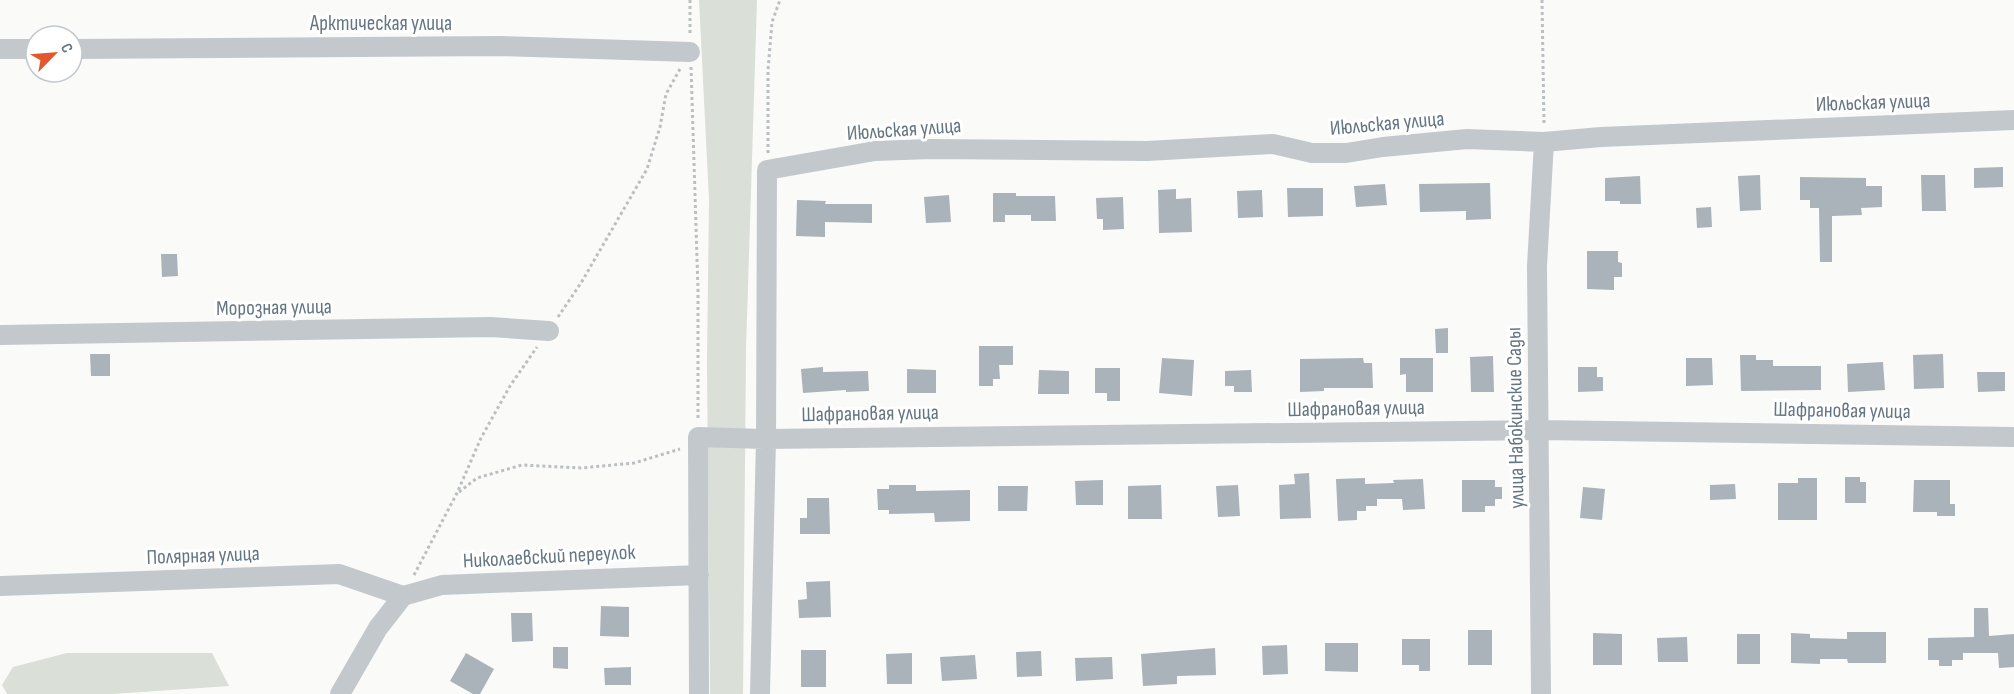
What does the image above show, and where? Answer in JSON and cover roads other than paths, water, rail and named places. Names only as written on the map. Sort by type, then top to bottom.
[{"type":"street","name":"Арктическая улица","points":[[84,49],[500,46],[690,52]]},
{"type":"street","points":[[0,49],[24,49]]},
{"type":"street","name":"Июльская улица","points":[[766,438],[767,170],[875,151],[932,149],[1147,151],[1273,144],[1312,153],[1346,153],[1467,139],[1544,142],[1601,137],[2014,120]]},
{"type":"street","name":"улица Набокинские Сады","points":[[1541,694],[1537,266],[1544,142]]},
{"type":"street","name":"Морозная улица","points":[[0,335],[491,327],[549,331]]},
{"type":"street","name":"Шафрановая улица","points":[[699,575],[698,437],[1540,430],[2014,437]]},
{"type":"street","points":[[760,694],[766,438]]},
{"type":"street","name":"Полярная улица","points":[[0,586],[339,574],[403,596]]},
{"type":"street","points":[[699,575],[699,694]]},
{"type":"street","name":"Николаевский переулок","points":[[403,596],[442,585],[699,575]]},
{"type":"street","points":[[340,694],[378,628],[403,596]]}]
